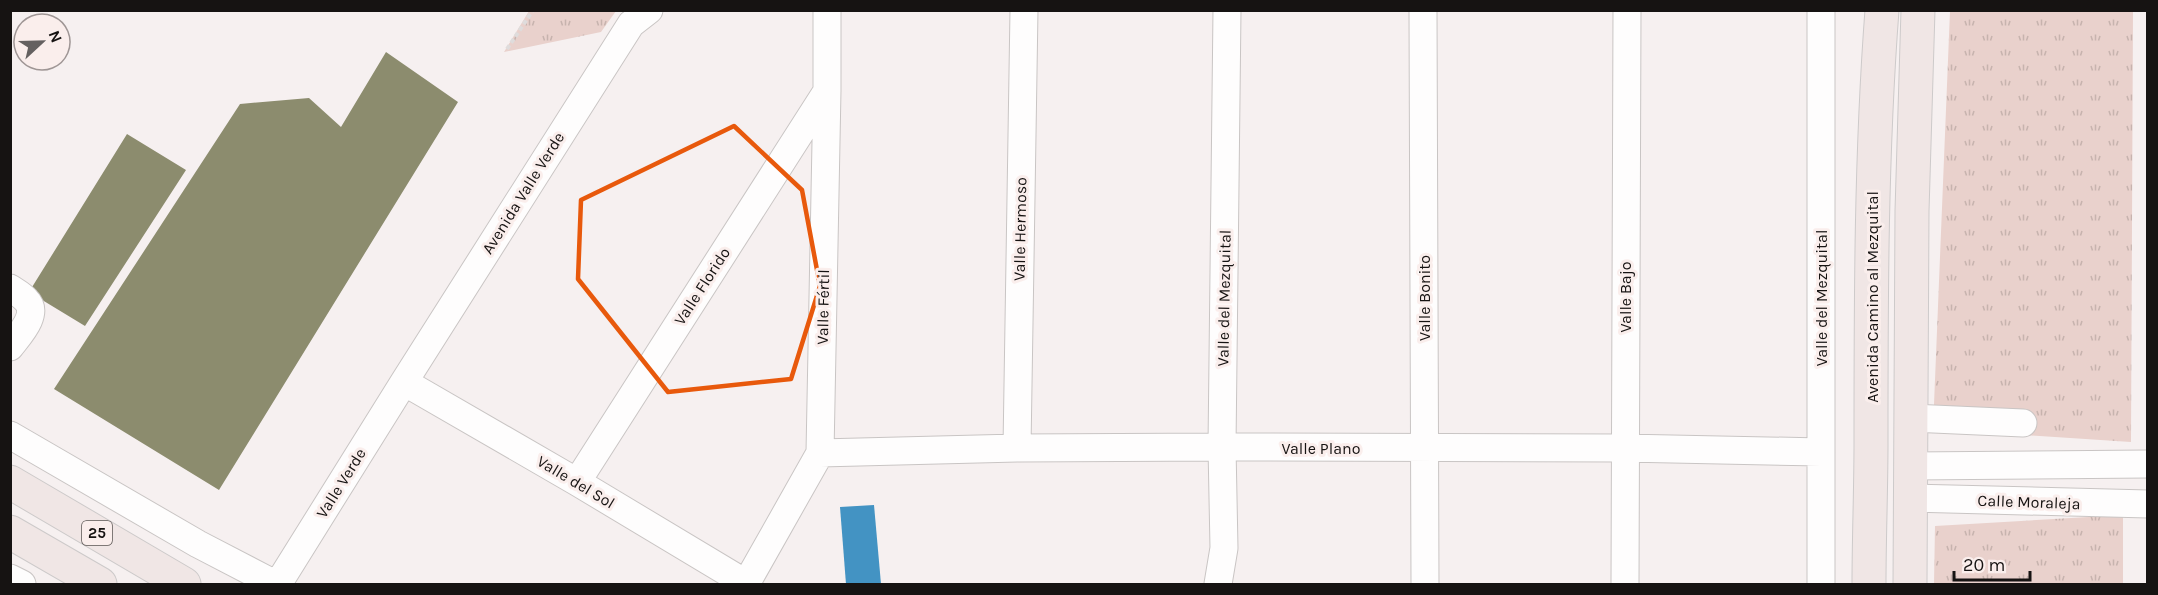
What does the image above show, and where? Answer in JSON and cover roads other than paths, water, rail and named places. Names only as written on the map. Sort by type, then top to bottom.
[{"type":"main road","name":"Avenida Camino al Mezquital","points":[[1869,585],[1870,279],[1873,165],[1882,10]]},
{"type":"main road","points":[[1910,585],[1912,211],[1918,10]]},
{"type":"main road","points":[[1871,446],[1881,480],[1895,493],[1910,498]]},
{"type":"main road","points":[[1869,518],[1881,480],[1896,468],[1910,466]]},
{"type":"main road","name":"25","points":[[10,482],[184,585]]},
{"type":"main road","points":[[10,532],[100,585]]},
{"type":"street","name":"Avenida Valle Verde","points":[[404,382],[631,24],[649,10]]},
{"type":"street","name":"Valle Fértil","points":[[747,584],[820,453],[827,10]]},
{"type":"street","name":"Valle Hermoso","points":[[1017,448],[1024,10]]},
{"type":"street","name":"Valle del Mezquital","points":[[1218,585],[1224,549],[1222,447],[1227,10]]},
{"type":"street","name":"Valle Bonito","points":[[1423,10],[1425,585]]},
{"type":"street","name":"Valle Bajo","points":[[1625,585],[1627,10]]},
{"type":"street","name":"Valle del Mezquital","points":[[1821,10],[1821,585]]},
{"type":"street","name":"Valle Florido","points":[[577,482],[827,90]]},
{"type":"street","points":[[10,288],[27,300],[31,307],[30,317],[10,347]]},
{"type":"street","name":"Valle del Sol","points":[[404,382],[747,584]]},
{"type":"street","name":"Valle Verde","points":[[276,585],[404,382]]},
{"type":"street","points":[[1911,418],[2023,423]]},
{"type":"street","points":[[10,435],[198,544],[276,585]]},
{"type":"street","name":"Valle Plano","points":[[820,453],[1017,448],[1222,447],[1624,448],[1821,452]]},
{"type":"street","points":[[2091,503],[2092,464]]},
{"type":"street","points":[[1910,466],[2148,464]]},
{"type":"street","name":"Calle Moraleja","points":[[1910,498],[2148,504]]},
{"type":"street","points":[[10,578],[21,585]]}]
